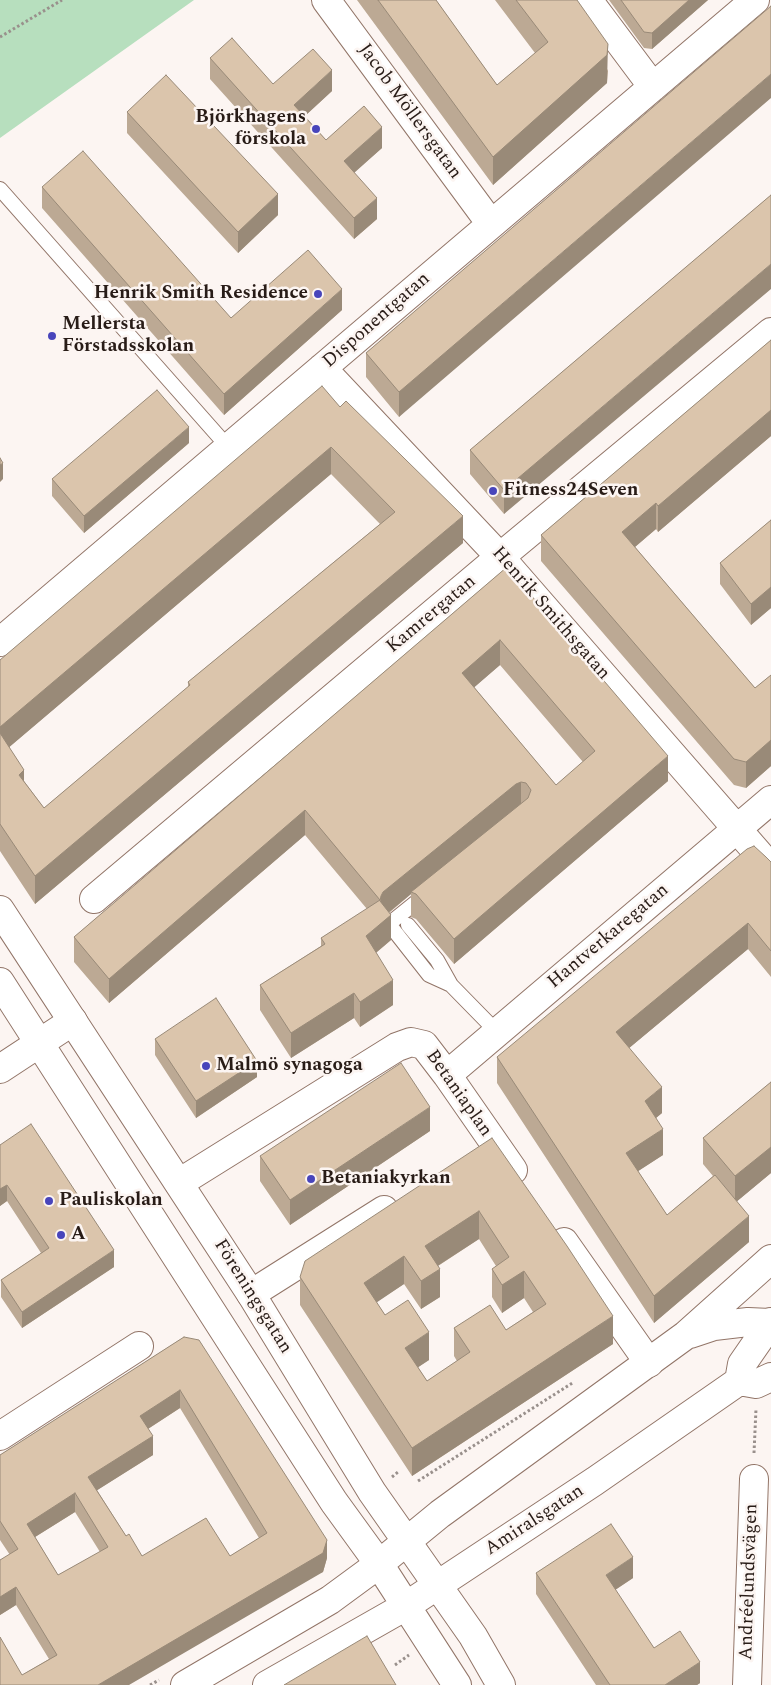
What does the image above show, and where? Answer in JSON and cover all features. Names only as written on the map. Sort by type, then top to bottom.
[{"type":"street","name":"Jacob Möllersgatan","points":[[326,0],[491,224]]},
{"type":"street","points":[[588,0],[654,87]]},
{"type":"street","name":"Disponentgatan","points":[[0,642],[754,0]]},
{"type":"street","name":"Kamrergatan","points":[[94,899],[500,557],[771,332]]},
{"type":"street","name":"Henrik Smithsgatan","points":[[322,368],[500,557],[771,868]]},
{"type":"street","name":"Hantverkaregatan","points":[[447,1075],[771,800]]},
{"type":"street","name":"Föreningsgatan","points":[[0,910],[251,1294],[372,1492],[473,1636],[501,1685]]},
{"type":"street","points":[[0,982],[334,1502],[379,1564],[457,1685]]},
{"type":"street","points":[[0,1069],[74,1021]]},
{"type":"street","name":"Betaniaplan","points":[[179,1183],[397,1047],[411,1042],[424,1045],[494,1142],[469,1157]]},
{"type":"street","points":[[494,1142],[527,1190]]},
{"type":"street","points":[[251,1294],[403,1198]]},
{"type":"street","points":[[550,1222],[649,1363]]},
{"type":"street","points":[[185,1685],[330,1600],[379,1564],[440,1514],[686,1335],[771,1258]]},
{"type":"street","points":[[686,1335],[714,1326],[748,1322],[771,1323]]},
{"type":"street","points":[[771,1323],[742,1364],[739,1382],[756,1384],[771,1377]]},
{"type":"street","points":[[0,1436],[139,1346]]},
{"type":"street","name":"Amiralsgatan","points":[[267,1685],[406,1606],[596,1481],[739,1382]]},
{"type":"street","name":"Andréelundsvägen","points":[[747,1685],[754,1479]]},
{"type":"lane","points":[[0,189],[228,447]]},
{"type":"lane","points":[[434,888],[389,924],[430,975],[451,985]]},
{"type":"lane","points":[[408,925],[437,960],[451,985],[497,1032]]},
{"type":"path","points":[[0,37],[62,0]]},
{"type":"path","points":[[418,1481],[576,1380]]},
{"type":"path","points":[[739,1382],[756,1400],[754,1479]]},
{"type":"green space","points":[[0,0],[194,0],[0,138]]},
{"type":"building","points":[[378,0],[436,0],[497,85],[548,42],[516,0],[577,0],[608,44],[607,55],[493,157]]},
{"type":"building","points":[[621,0],[689,0],[652,33],[644,32]]},
{"type":"building","points":[[771,6],[771,74],[399,392],[366,353]]},
{"type":"building","points":[[232,38],[273,84],[313,49],[332,70],[294,105],[326,140],[364,106],[382,127],[344,161],[377,198],[354,218],[210,58]]},
{"type":"building","points":[[166,75],[278,194],[238,232],[127,112]]},
{"type":"building","points":[[83,151],[231,318],[308,250],[342,289],[224,394],[42,187]]},
{"type":"building","points":[[771,195],[771,264],[504,490],[470,450]]},
{"type":"building","points":[[771,340],[771,410],[658,506],[656,503],[622,532],[755,688],[771,675],[771,740],[746,762],[734,759],[541,535]]},
{"type":"building","points":[[322,386],[340,407],[346,401],[463,516],[35,876],[0,824],[0,733],[24,770],[19,775],[44,808],[190,685],[188,682],[395,512],[331,447],[0,727],[0,660]]},
{"type":"building","points":[[157,390],[189,427],[84,516],[52,479]]},
{"type":"building","points":[[771,520],[771,587],[751,604],[720,563]]},
{"type":"building","points":[[507,567],[668,756],[454,939],[416,894],[411,892],[528,798],[531,790],[526,783],[516,784],[383,892],[380,901],[391,915],[366,936],[393,980],[360,1002],[354,993],[291,1033],[260,985],[325,944],[321,938],[380,900],[305,810],[109,979],[74,937]],"holes":[[[500,640],[595,751],[556,785],[462,673]]]},
{"type":"building","points":[[754,846],[771,862],[771,951],[748,923],[616,1032],[662,1087],[645,1101],[663,1129],[626,1153],[667,1215],[715,1175],[749,1216],[654,1296],[497,1057],[747,849]]},
{"type":"building","name":"Malmö synagoga","points":[[216,998],[257,1061],[196,1101],[155,1039]]},
{"type":"building","points":[[401,1063],[430,1107],[290,1200],[260,1156]]},
{"type":"building","points":[[771,1082],[771,1147],[735,1176],[703,1138]]},
{"type":"building","name":"A","points":[[31,1124],[114,1250],[22,1312],[1,1280],[49,1248],[7,1185],[0,1189],[0,1145]]},
{"type":"building","points":[[492,1138],[613,1316],[412,1448],[300,1277],[305,1261]],"holes":[[[479,1211],[509,1257],[492,1269],[502,1285],[524,1271],[546,1304],[506,1330],[490,1305],[454,1328],[470,1352],[427,1381],[405,1348],[429,1332],[408,1300],[385,1315],[364,1283],[404,1256],[421,1281],[440,1269],[425,1246]]]},
{"type":"building","points":[[184,1337],[199,1340],[327,1540],[323,1553],[98,1685],[0,1685],[0,1637],[22,1675],[57,1655],[16,1587],[0,1597],[0,1560],[18,1549],[0,1521],[0,1455]],"holes":[[[180,1390],[267,1533],[230,1556],[206,1518],[142,1556],[129,1534],[126,1536],[88,1477],[153,1436],[140,1416]],[[75,1493],[108,1547],[58,1575],[27,1524]]]},
{"type":"building","points":[[611,1524],[633,1557],[606,1575],[654,1648],[680,1631],[700,1662],[665,1685],[610,1685],[536,1573]]},
{"type":"building","points":[[367,1636],[396,1685],[284,1685]]},
{"type":"place","name":"Björkhagens förskola","points":[[316,129]]},
{"type":"place","name":"Henrik Smith Residence","points":[[318,294]]},
{"type":"place","name":"Mellersta Förstadsskolan","points":[[52,336]]},
{"type":"place","name":"Fitness24Seven","points":[[493,491]]},
{"type":"place","name":"Malmö synagoga","points":[[206,1066]]},
{"type":"place","name":"Betaniakyrkan","points":[[311,1179]]},
{"type":"place","name":"Pauliskolan","points":[[49,1201]]},
{"type":"place","name":"A","points":[[61,1235]]}]
